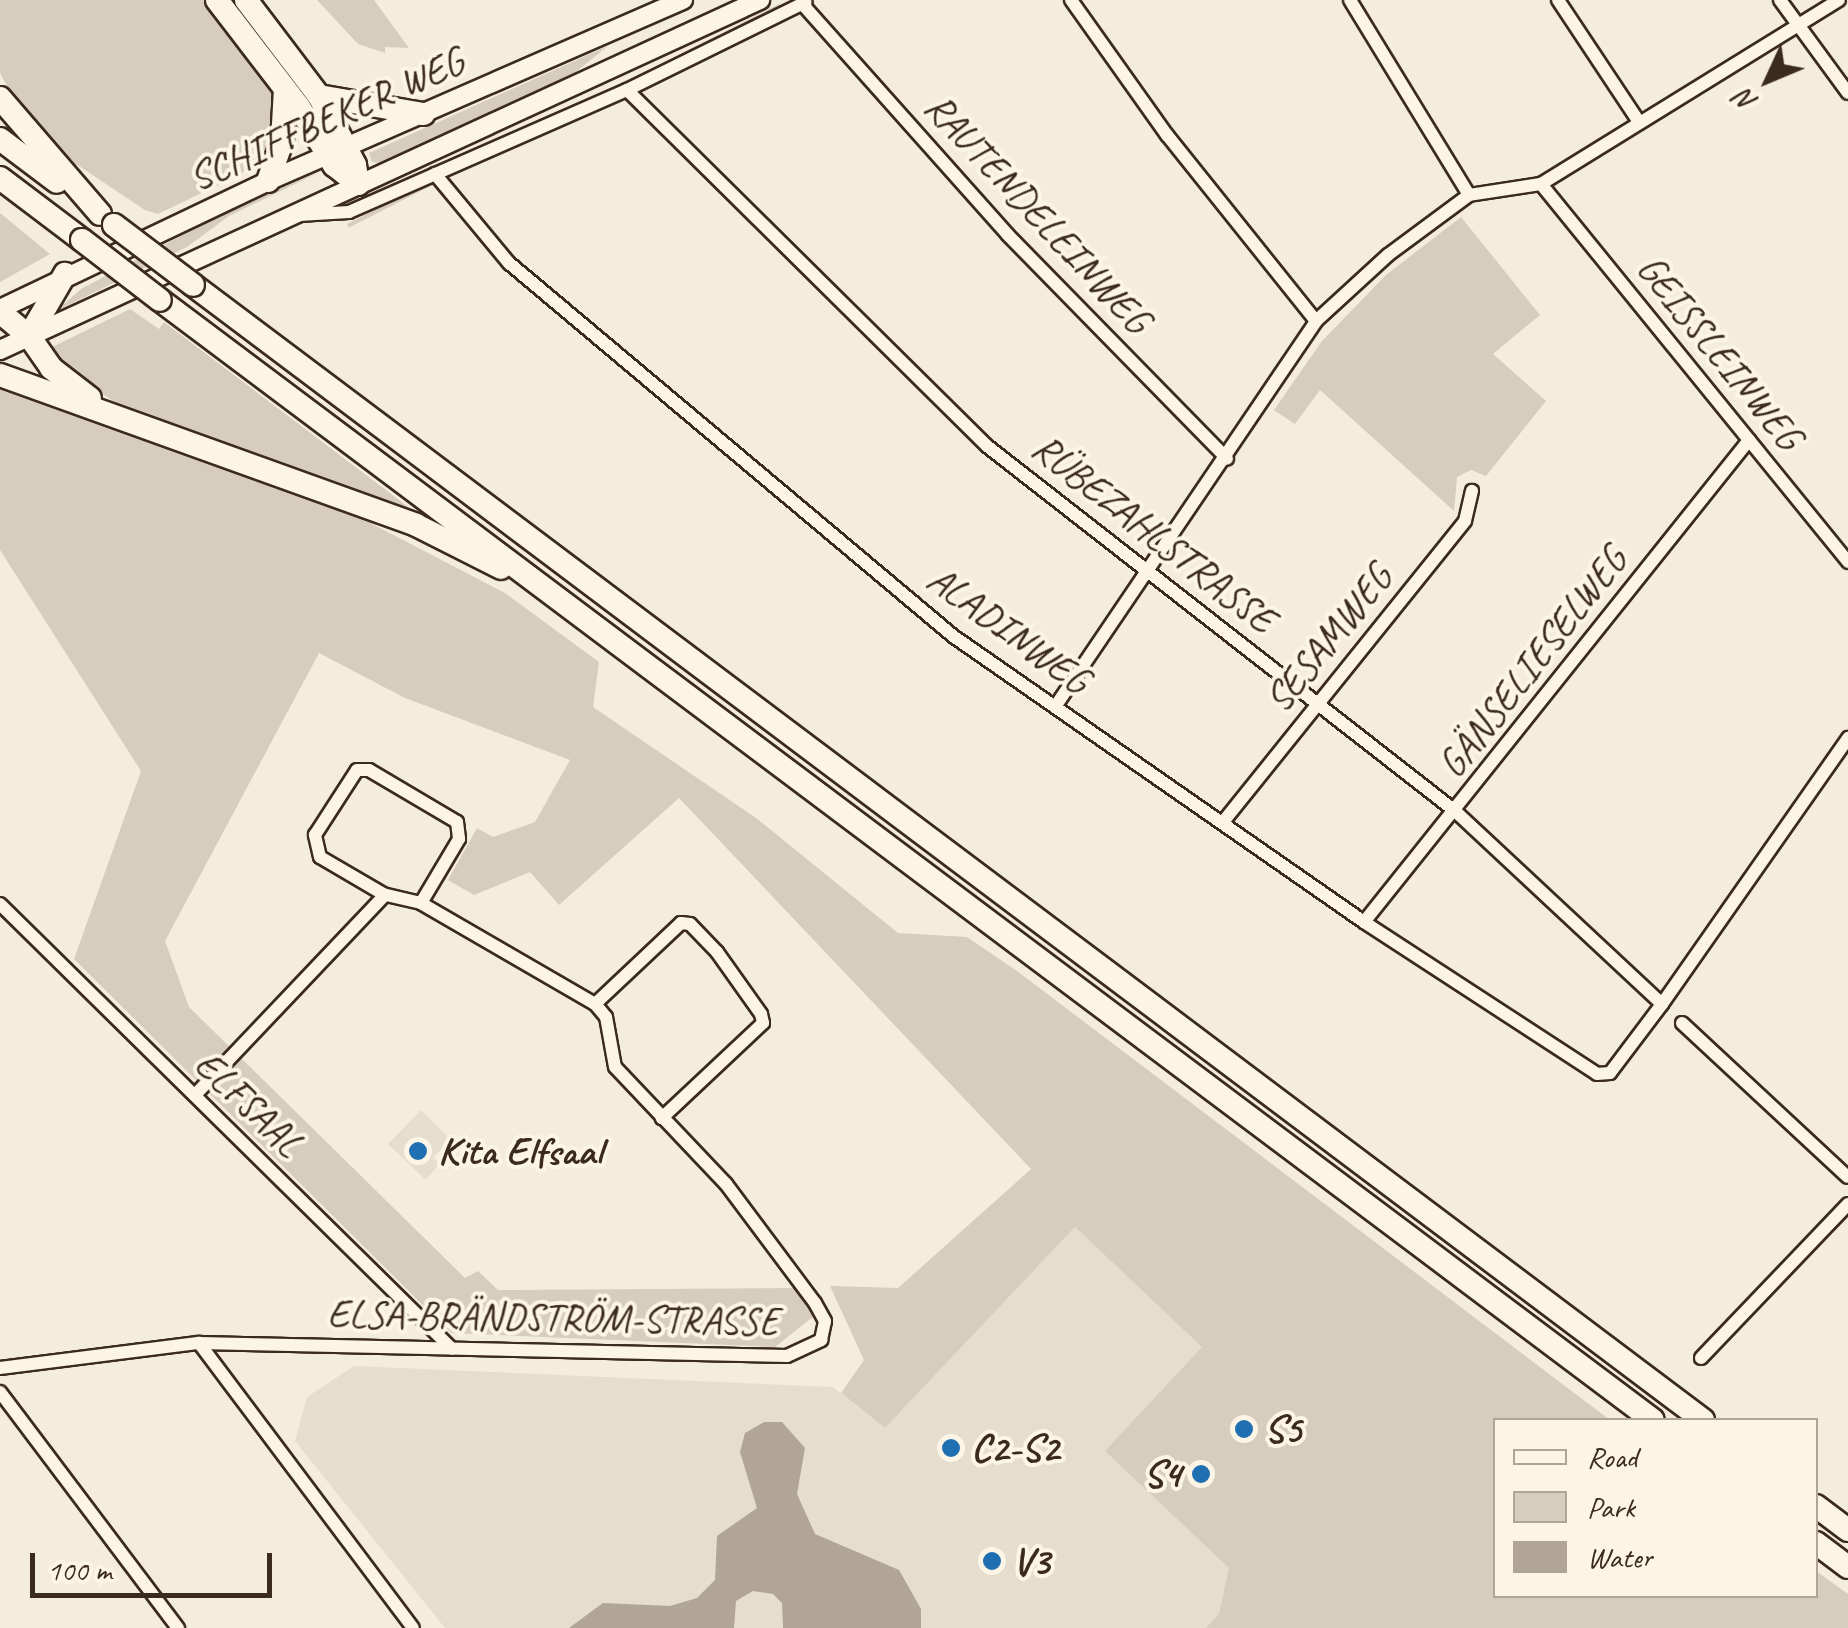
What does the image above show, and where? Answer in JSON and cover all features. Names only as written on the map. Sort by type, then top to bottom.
[{"type":"highway","points":[[217,0],[337,151],[358,184]]},
{"type":"highway","points":[[246,0],[318,96],[337,151]]},
{"type":"highway","points":[[268,181],[282,142],[285,89]]},
{"type":"highway","points":[[318,96],[361,109],[423,114]]},
{"type":"highway","points":[[0,98],[107,220]]},
{"type":"highway","points":[[0,139],[1700,1418]]},
{"type":"highway","points":[[0,178],[1650,1418]]},
{"type":"highway","points":[[29,336],[65,274]]},
{"type":"highway","points":[[0,310],[29,336],[51,368],[123,418]]},
{"type":"highway","points":[[0,375],[416,525],[553,594]]},
{"type":"highway","points":[[1818,1508],[1848,1530]]},
{"type":"highway","points":[[1818,1544],[1848,1567]]},
{"type":"main road","name":"SCHIFFBEKER WEG","points":[[0,310],[65,274],[268,181],[682,0]]},
{"type":"main road","name":"SCHIFFBEKER WEG","points":[[0,350],[750,2]]},
{"type":"street","points":[[1072,0],[1167,136],[1316,321]]},
{"type":"street","points":[[1350,0],[1468,195]]},
{"type":"street","points":[[1558,0],[1639,122]]},
{"type":"street","points":[[1780,0],[1848,93]]},
{"type":"street","points":[[1057,704],[1227,459],[1316,321],[1468,195],[1541,184],[1838,0]]},
{"type":"street","name":"SCHIFFBEKER WEG","points":[[292,215],[349,212],[627,90],[806,3]]},
{"type":"street","name":"RAUTENDELEINWEG","points":[[806,3],[1008,235],[1227,459]]},
{"type":"street","name":"RÜBEZAHLSTRASSE","points":[[627,90],[958,420],[1456,811],[1662,1004]]},
{"type":"street","name":"ALADINWEG","points":[[436,174],[510,263],[954,636],[1057,704],[1364,922],[1596,1074],[1610,1073],[1662,1004]]},
{"type":"street","name":"GEISSLEINWEG","points":[[1541,184],[1848,562]]},
{"type":"street","name":"GÄNSELIESELWEG","points":[[1364,922],[1749,440]]},
{"type":"street","name":"SESAMWEG","points":[[1224,822],[1465,521],[1472,491]]},
{"type":"street","points":[[1662,1004],[1848,738]]},
{"type":"street","points":[[421,902],[459,839],[457,822],[369,770],[358,770],[348,776],[314,848],[385,895],[421,902],[595,1004],[680,922],[690,924],[717,952],[762,1014],[763,1023],[662,1118]]},
{"type":"street","points":[[195,1095],[385,895]]},
{"type":"street","name":"ELFSAAL","points":[[0,904],[452,1348]]},
{"type":"street","name":"ELSA-BRÄNDSTRÖM-STRASSE","points":[[0,1368],[199,1343],[787,1356],[821,1340],[825,1321],[815,1303],[726,1184],[614,1067],[606,1017],[595,1004]]},
{"type":"street","points":[[1682,1023],[1848,1177]]},
{"type":"street","points":[[1700,1358],[1848,1204]]},
{"type":"street","points":[[199,1343],[413,1628]]},
{"type":"street","points":[[0,1392],[178,1628]]},
{"type":"shaded area","name":"Kita Elfsaal","points":[[421,1110],[451,1140],[433,1157],[439,1164],[426,1180],[388,1144]]},
{"type":"shaded area","points":[[1075,1227],[1203,1347],[1493,1593],[1493,1598],[1582,1628],[445,1628],[295,1441],[307,1397],[354,1366],[833,1387],[885,1428]]},
{"type":"green space","points":[[0,0],[205,0],[276,96],[276,140],[241,174],[158,214],[145,210],[64,156],[14,99],[0,73]]},
{"type":"green space","points":[[317,0],[374,0],[409,48],[385,47],[385,53],[358,44]]},
{"type":"green space","points":[[779,4],[781,8],[349,228],[347,224]]},
{"type":"green space","points":[[608,46],[567,79],[385,163],[372,162],[369,153]]},
{"type":"green space","points":[[324,170],[229,216],[187,247],[56,311],[81,289],[226,212]]},
{"type":"green space","points":[[0,213],[50,254],[0,282]]},
{"type":"green space","points":[[1461,217],[1540,315],[1493,354],[1546,401],[1486,476],[1471,470],[1457,477],[1454,511],[1320,390],[1295,424],[1274,410],[1322,341],[1386,275]]},
{"type":"green space","points":[[130,309],[159,329],[164,322],[428,522],[129,411],[68,372],[50,348]]},
{"type":"green space","points":[[0,384],[353,514],[505,593],[599,662],[593,707],[756,818],[898,933],[967,937],[1017,971],[1607,1418],[1493,1418],[1493,1598],[1818,1598],[1818,1572],[1848,1594],[1848,1628],[1206,1628],[1219,1614],[1229,1568],[1105,1451],[1202,1347],[1075,1227],[885,1428],[841,1393],[864,1360],[830,1286],[898,1288],[1031,1169],[679,798],[559,905],[530,872],[474,895],[448,880],[477,828],[493,837],[535,822],[570,760],[405,698],[319,653],[165,941],[189,1007],[465,1278],[478,1271],[498,1290],[794,1288],[814,1316],[775,1347],[451,1333],[74,959],[141,771],[0,550]]},
{"type":"water","points":[[764,1422],[782,1422],[805,1448],[797,1494],[815,1534],[899,1570],[921,1609],[921,1628],[783,1628],[782,1603],[773,1594],[753,1591],[736,1601],[734,1628],[569,1628],[603,1603],[670,1606],[697,1598],[715,1580],[717,1536],[757,1508],[740,1452],[745,1433]]},
{"type":"place","name":"Kita Elfsaal","points":[[418,1151]]},
{"type":"place","name":"S5","points":[[1244,1429]]},
{"type":"place","name":"C2-S2","points":[[951,1448]]},
{"type":"place","name":"S4","points":[[1201,1474]]},
{"type":"place","name":"V3","points":[[992,1561]]}]
